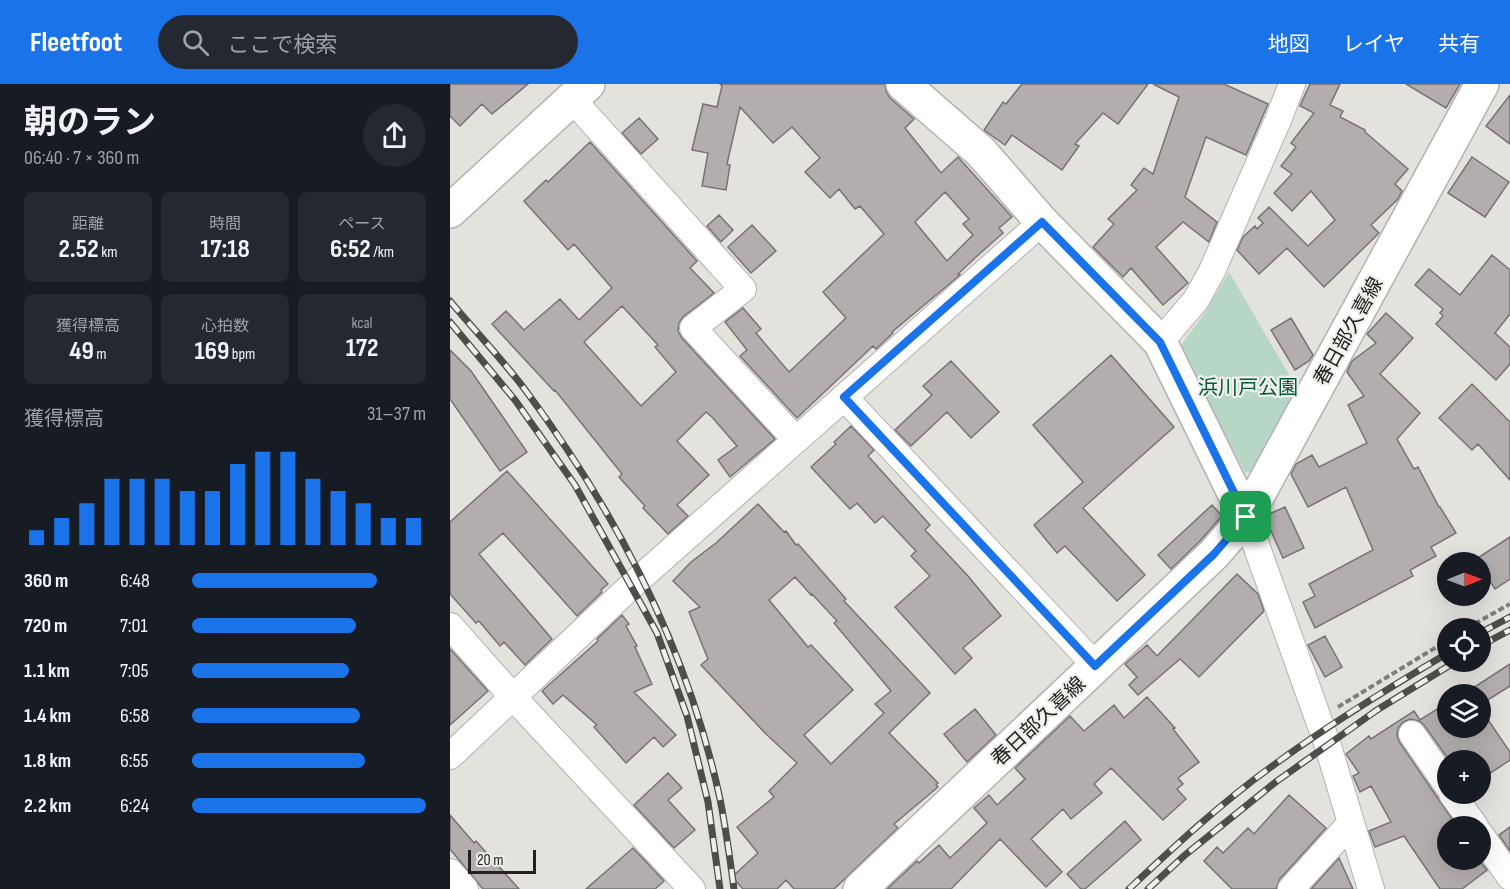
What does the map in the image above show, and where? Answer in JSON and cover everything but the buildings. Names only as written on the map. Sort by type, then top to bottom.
[{"type":"main road","points":[[903,84],[981,152],[1042,222],[1160,342],[1246,517]]},
{"type":"main road","name":"春日部久喜線","points":[[860,889],[1214,554],[1246,517],[1482,84]]},
{"type":"main road","points":[[450,211],[579,91]]},
{"type":"street","points":[[1160,342],[1196,300],[1212,271],[1292,84]]},
{"type":"street","points":[[579,91],[743,289],[693,328],[796,440]]},
{"type":"street","points":[[450,756],[636,581],[1042,222]]},
{"type":"street","points":[[844,397],[1095,666]]},
{"type":"street","points":[[1246,517],[1328,746],[1371,889]]},
{"type":"street","points":[[450,626],[692,889]]},
{"type":"street","points":[[1412,734],[1437,770]]},
{"type":"street","points":[[1291,889],[1351,823]]},
{"type":"street","points":[[1491,850],[1510,877],[1494,889]]},
{"type":"street","points":[[450,872],[465,889]]},
{"type":"path","points":[[1485,618],[1510,604]]},
{"type":"path","points":[[1318,719],[1437,647]]},
{"type":"green space","name":"浜川戸公園","points":[[1229,272],[1298,390],[1254,472],[1245,472],[1180,347],[1204,314]]},
{"type":"railway","points":[[450,301],[517,379],[559,437],[590,485],[645,584],[689,689],[706,744],[720,799],[734,889]]},
{"type":"railway","points":[[450,322],[515,400],[575,485],[657,633],[687,716],[708,802],[720,889]]},
{"type":"railway","points":[[1491,627],[1510,617]]},
{"type":"railway","points":[[1491,640],[1510,630]]},
{"type":"railway","points":[[1129,889],[1216,810],[1252,781],[1358,708],[1437,660]]},
{"type":"railway","points":[[1148,889],[1185,855],[1277,781],[1377,710],[1439,672]]},
{"type":"route","points":[[1042,222],[1160,342],[1246,517],[1214,554],[1095,666],[844,397],[1042,222]]}]
